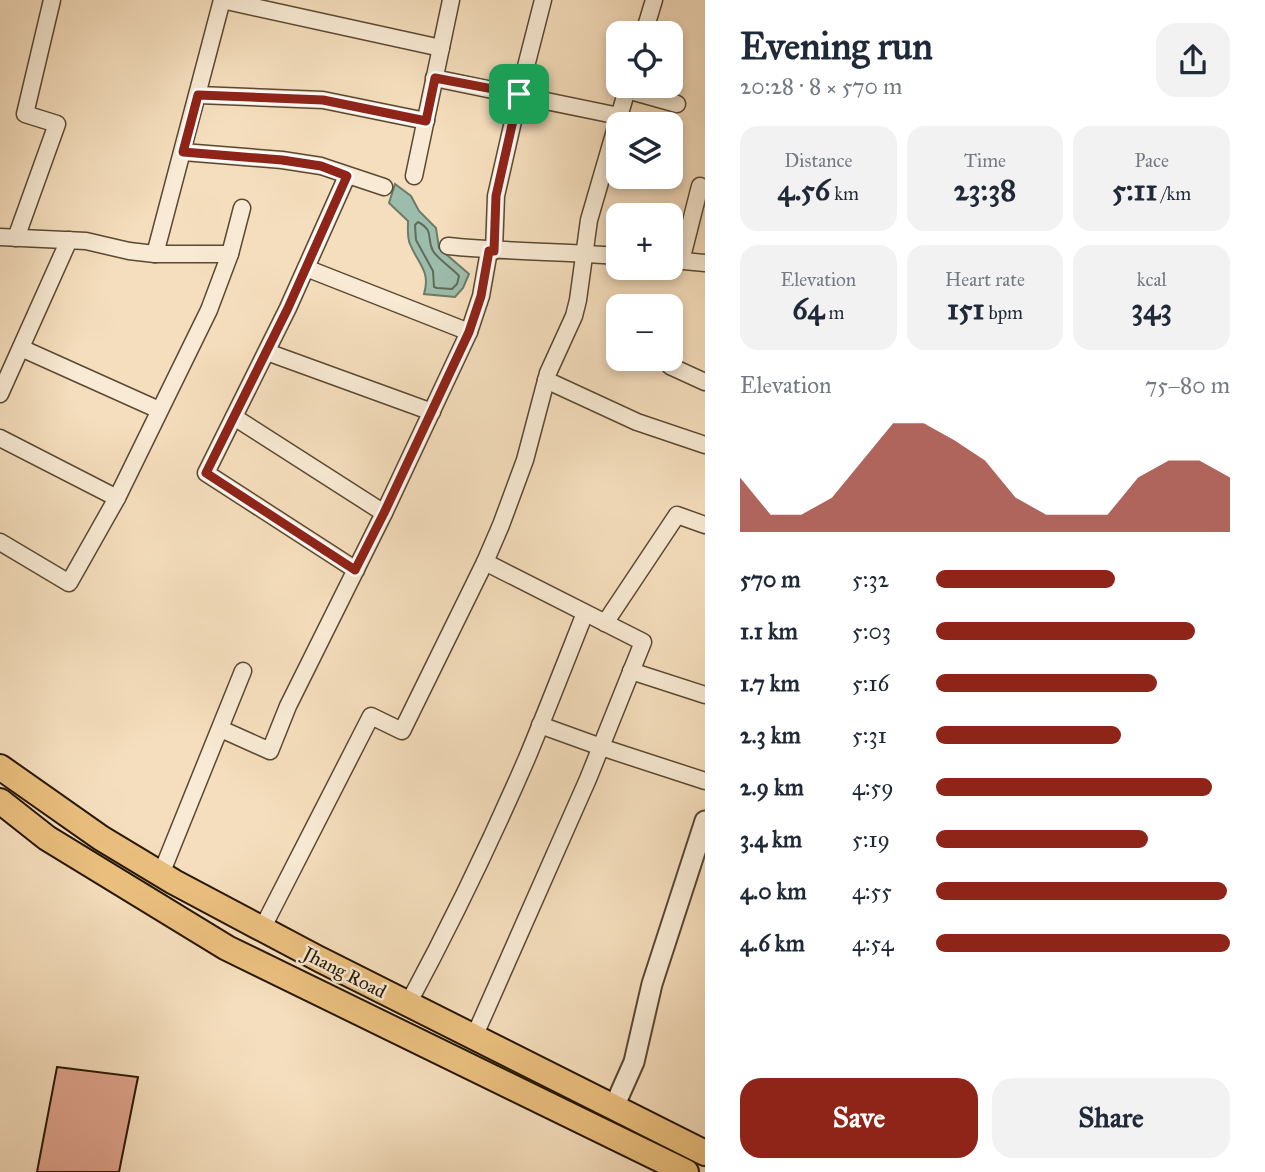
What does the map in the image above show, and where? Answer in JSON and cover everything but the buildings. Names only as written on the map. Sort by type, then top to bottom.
[{"type":"main road","name":"Jhang Road","points":[[0,767],[101,838],[262,929],[705,1153]]},
{"type":"main road","name":"Jhang Road","points":[[0,801],[47,838],[227,948],[672,1169]]},
{"type":"main road","points":[[672,1169],[677,1139]]},
{"type":"street","points":[[52,0],[25,114],[57,124],[8,237],[69,240],[155,254],[230,254]]},
{"type":"street","points":[[155,254],[222,0],[441,48]]},
{"type":"street","points":[[302,17],[307,0]]},
{"type":"street","points":[[414,176],[451,0]]},
{"type":"street","points":[[221,729],[270,751],[288,706],[384,513],[469,332],[481,296],[491,251],[496,196],[543,0]]},
{"type":"street","points":[[648,21],[654,0]]},
{"type":"street","points":[[435,78],[606,113]]},
{"type":"street","points":[[198,95],[323,100],[426,121]]},
{"type":"street","points":[[659,98],[677,104]]},
{"type":"street","points":[[183,152],[321,166],[384,187]]},
{"type":"street","points":[[262,929],[371,716],[402,732],[485,562],[525,460],[546,380],[574,316],[589,220],[606,161]]},
{"type":"street","points":[[347,176],[267,352],[206,473],[355,570]]},
{"type":"street","points":[[683,239],[700,186]]},
{"type":"street","points":[[0,542],[69,583],[117,498],[209,310],[230,254],[242,208]]},
{"type":"street","points":[[0,394],[69,240]]},
{"type":"street","points":[[448,246],[491,251],[606,255]]},
{"type":"street","points":[[683,261],[705,263]]},
{"type":"street","points":[[306,268],[469,332]]},
{"type":"street","points":[[21,348],[159,410]]},
{"type":"street","points":[[267,352],[432,412]]},
{"type":"street","points":[[681,371],[705,382]]},
{"type":"street","points":[[546,380],[637,422],[705,445]]},
{"type":"street","points":[[234,417],[384,513]]},
{"type":"street","points":[[0,438],[117,498]]},
{"type":"street","points":[[605,624],[677,514],[705,525]]},
{"type":"street","points":[[474,1037],[601,747],[643,642],[485,562]]},
{"type":"street","points":[[408,1004],[495,828],[585,613]]},
{"type":"street","points":[[162,874],[243,671]]},
{"type":"street","points":[[631,671],[705,695]]},
{"type":"street","points":[[540,725],[705,781]]},
{"type":"street","points":[[614,1107],[634,1062],[652,984],[705,821]]},
{"type":"water","points":[[395,184],[411,196],[419,211],[436,228],[439,248],[469,274],[463,288],[455,297],[424,294],[425,273],[409,241],[408,221],[389,203]]},
{"type":"route","points":[[435,78],[519,94],[496,196],[494,251],[489,251],[481,296],[469,332],[355,570],[206,473],[288,308],[347,176],[321,166],[282,160],[183,152],[198,95],[323,100],[426,121],[435,78]]}]
